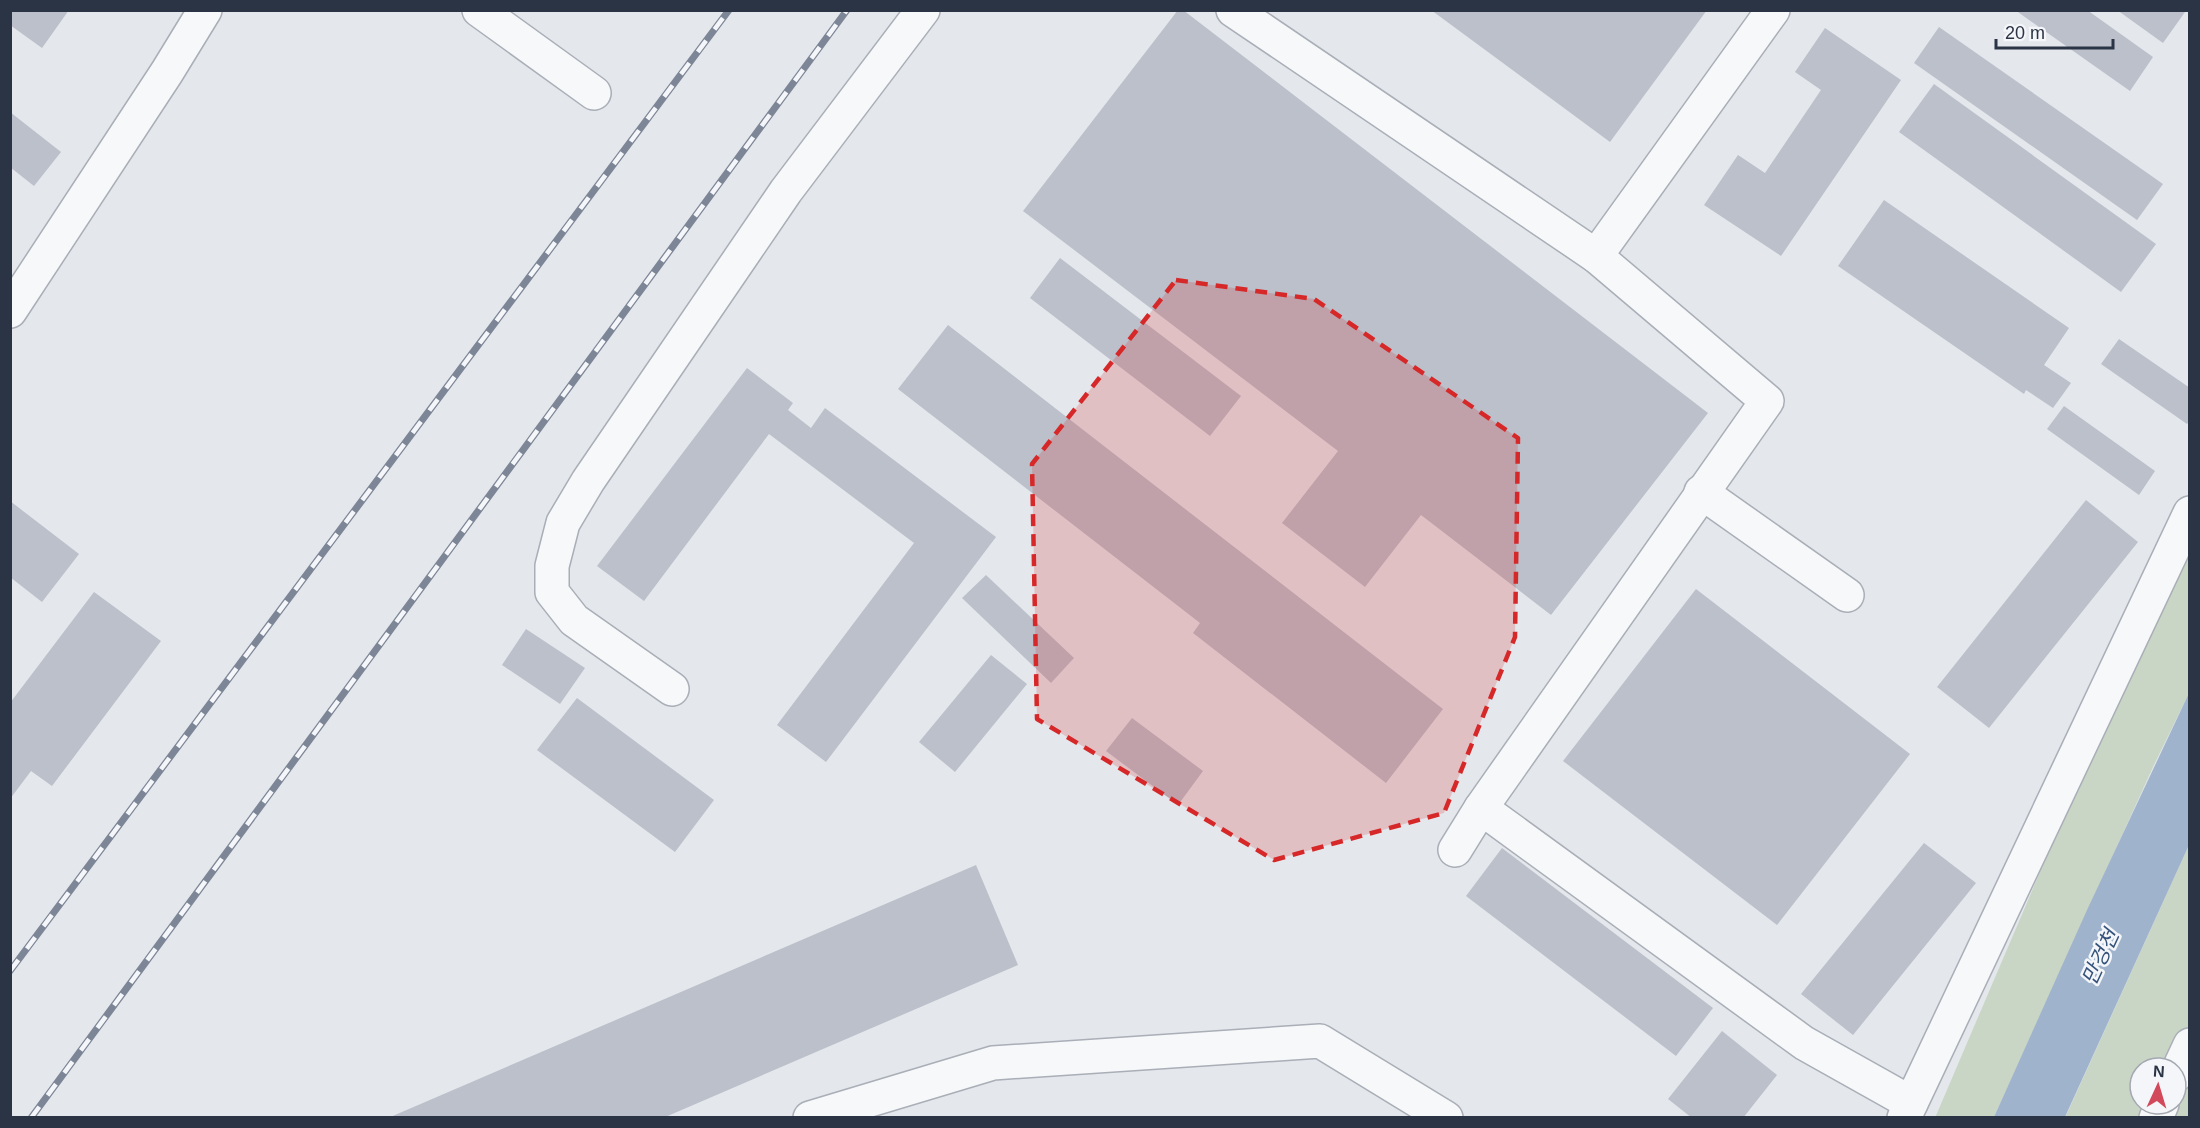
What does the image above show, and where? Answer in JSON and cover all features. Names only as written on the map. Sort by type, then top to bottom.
[{"type":"street","points":[[10,311],[167,72],[205,10]]},
{"type":"street","points":[[479,10],[594,93]]},
{"type":"street","points":[[672,689],[574,620],[552,592],[552,566],[563,523],[588,481],[786,191],[923,10]]},
{"type":"street","points":[[1233,10],[1596,256],[1767,401],[1481,808],[1455,850]]},
{"type":"street","points":[[1596,256],[1773,10]]},
{"type":"street","points":[[1701,492],[1847,595]]},
{"type":"street","points":[[1481,808],[1804,1042],[1908,1110],[2190,513]]},
{"type":"street","points":[[810,1118],[993,1063],[1320,1041],[1446,1118]]},
{"type":"highlighted area","points":[[1176,280],[1314,299],[1518,438],[1515,637],[1444,813],[1274,860],[1037,719],[1032,464]]},
{"type":"green space","points":[[2189,553],[2189,693],[1994,1117],[1935,1118],[2049,851]]},
{"type":"green space","points":[[2189,845],[2189,1027],[2176,1056],[2128,1056],[2128,1116],[2148,1117],[2065,1118]]},
{"type":"green space","points":[[2189,1059],[2189,1117],[2162,1118],[2164,1116],[2188,1116]]},
{"type":"water","name":"만겅천","points":[[2189,693],[2189,845],[2065,1117],[1994,1117],[2087,910]]},
{"type":"building","points":[[10,10],[69,10],[42,48],[10,25]]},
{"type":"building","points":[[1178,10],[1183,10],[1708,413],[1551,615],[1421,515],[1365,587],[1282,523],[1338,451],[1023,211]]},
{"type":"building","points":[[1431,10],[1707,10],[1610,142]]},
{"type":"building","points":[[2015,10],[2087,10],[2153,57],[2130,91]]},
{"type":"building","points":[[2117,10],[2183,10],[2185,12],[2163,43]]},
{"type":"building","points":[[1939,27],[2163,184],[2137,220],[1914,63]]},
{"type":"building","points":[[1825,28],[1901,80],[1781,256],[1704,205],[1738,155],[1765,173],[1821,90],[1795,72]]},
{"type":"building","points":[[1934,84],[2156,244],[2121,292],[1899,132]]},
{"type":"building","points":[[10,112],[61,152],[34,186],[10,167]]},
{"type":"building","points":[[1884,200],[2069,328],[2044,365],[2071,383],[2053,408],[2026,390],[2024,394],[1838,266]]},
{"type":"building","points":[[1060,258],[1241,396],[1210,436],[1030,298]]},
{"type":"building","points":[[948,325],[1443,709],[1386,783],[1193,633],[1200,623],[898,389]]},
{"type":"building","points":[[2119,339],[2190,388],[2190,421],[2187,424],[2101,364]]},
{"type":"building","points":[[747,368],[793,403],[788,410],[811,428],[825,408],[996,537],[826,762],[777,725],[914,543],[769,434],[644,601],[597,566]]},
{"type":"building","points":[[2064,406],[2155,471],[2139,495],[2047,429]]},
{"type":"building","points":[[2086,500],[2138,542],[1989,728],[1937,687]]},
{"type":"building","points":[[10,501],[79,554],[42,602],[10,577]]},
{"type":"building","points":[[986,575],[1074,658],[1051,683],[962,598]]},
{"type":"building","points":[[1696,589],[1910,754],[1777,925],[1563,761]]},
{"type":"building","points":[[94,592],[161,641],[52,786],[31,771],[10,799],[10,703]]},
{"type":"building","points":[[526,629],[585,668],[560,704],[502,665]]},
{"type":"building","points":[[991,655],[1027,684],[955,772],[919,742]]},
{"type":"building","points":[[577,698],[714,800],[675,852],[537,750]]},
{"type":"building","points":[[1132,718],[1203,771],[1178,805],[1106,751]]},
{"type":"building","points":[[1924,843],[1976,883],[1853,1035],[1801,994]]},
{"type":"building","points":[[1502,848],[1713,1008],[1676,1056],[1466,896]]},
{"type":"building","points":[[976,865],[1018,965],[663,1118],[388,1118]]},
{"type":"building","points":[[1722,1031],[1777,1075],[1743,1118],[1692,1118],[1668,1099]]},
{"type":"railway","points":[[10,971],[729,10]]},
{"type":"railway","points":[[31,1118],[847,10]]}]
